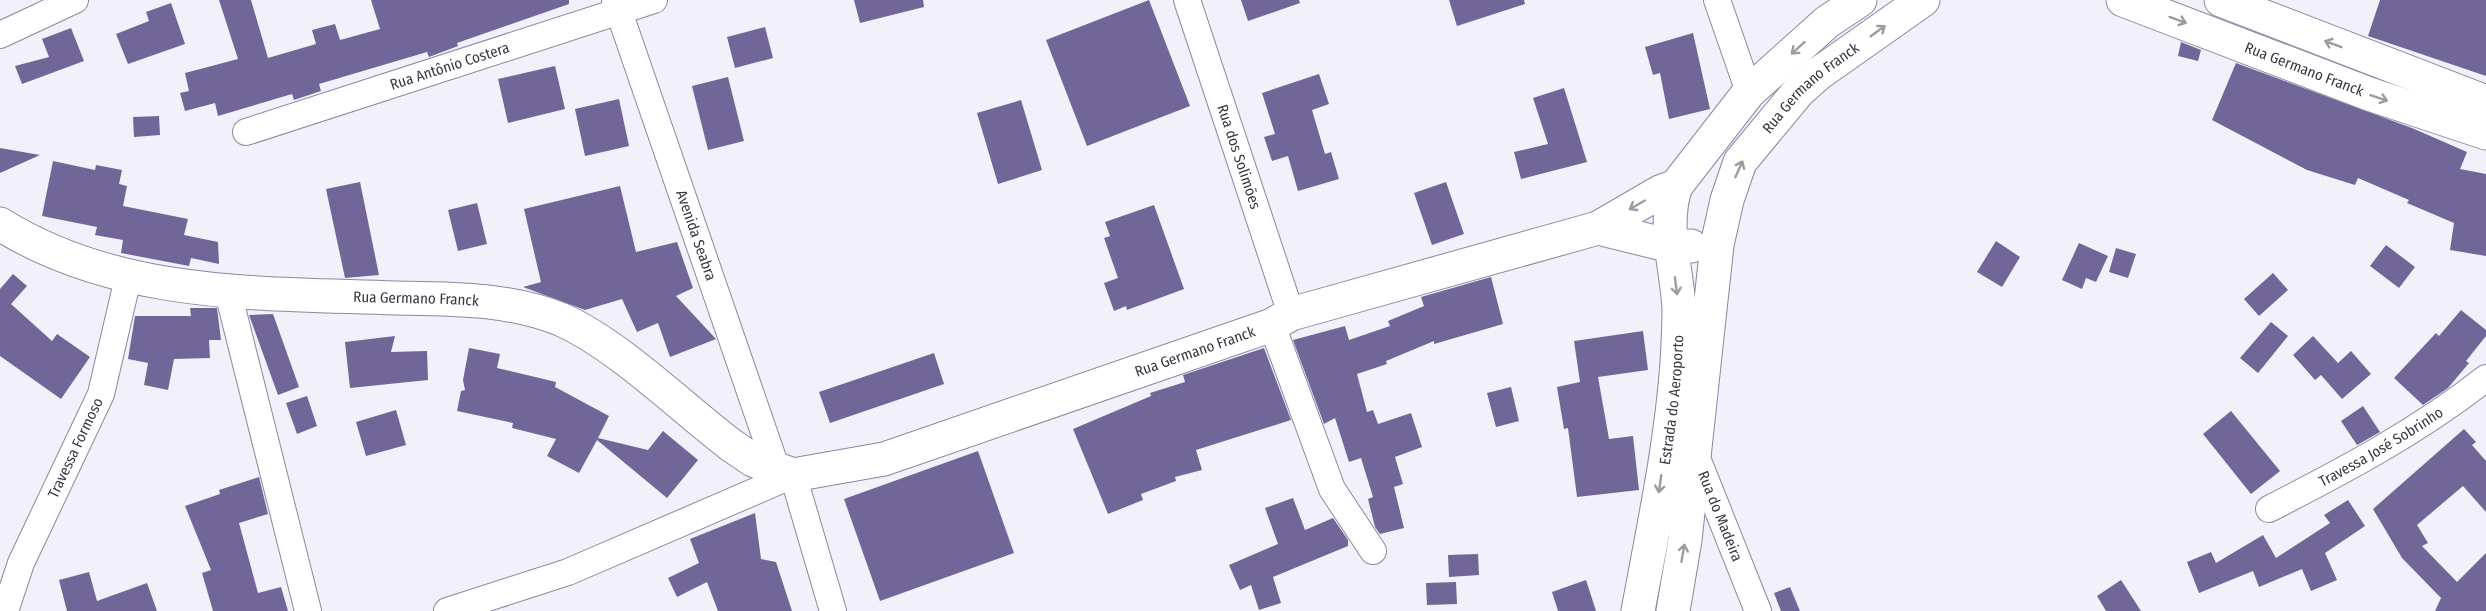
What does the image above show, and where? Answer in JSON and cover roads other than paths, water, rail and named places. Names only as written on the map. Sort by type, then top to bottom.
[{"type":"main road","name":"Rua Germano Franck","points":[[0,224],[27,241],[62,256],[128,278],[228,292],[486,300],[560,319],[592,336],[753,460],[785,472],[884,459],[1282,320],[1598,228],[1660,192],[1677,186],[1749,92],[1827,22],[1860,0]]},
{"type":"main road","name":"Rua Germano Franck","points":[[1598,228],[1671,246],[1717,245],[1727,200],[1740,162],[1798,92],[1818,74],[1923,0]]},
{"type":"main road","name":"Rua Germano Franck","points":[[2123,0],[2368,94],[2486,133]]},
{"type":"main road","points":[[2230,40],[2232,5],[2486,102]]},
{"type":"main road","points":[[1677,186],[1727,200]]},
{"type":"main road","name":"Estrada do Aeroporto","points":[[1673,611],[1685,540],[1695,453],[1689,368],[1671,246],[1673,196],[1677,186]]},
{"type":"main road","name":"Estrada do Aeroporto","points":[[1638,611],[1668,429],[1689,368],[1717,245]]},
{"type":"street","points":[[0,35],[75,0]]},
{"type":"street","name":"Rua Antônio Costera","points":[[246,132],[617,6],[654,0]]},
{"type":"street","name":"Rua dos Solimões","points":[[1187,0],[1332,489],[1373,551]]},
{"type":"street","points":[[1717,0],[1749,92]]},
{"type":"street","name":"Avenida Seabra","points":[[617,6],[833,611]]},
{"type":"street","name":"Travessa Formoso","points":[[5,611],[21,563],[101,394],[128,278]]},
{"type":"street","points":[[228,292],[308,611]]},
{"type":"street","name":"Travessa José Sobrinho","points":[[2269,509],[2353,466],[2450,406],[2486,378]]},
{"type":"street","name":"Rua do Madeira","points":[[1668,429],[1695,453],[1758,611]]},
{"type":"street","name":"Rua Germano Franck","points":[[447,611],[568,572],[785,472]]}]
